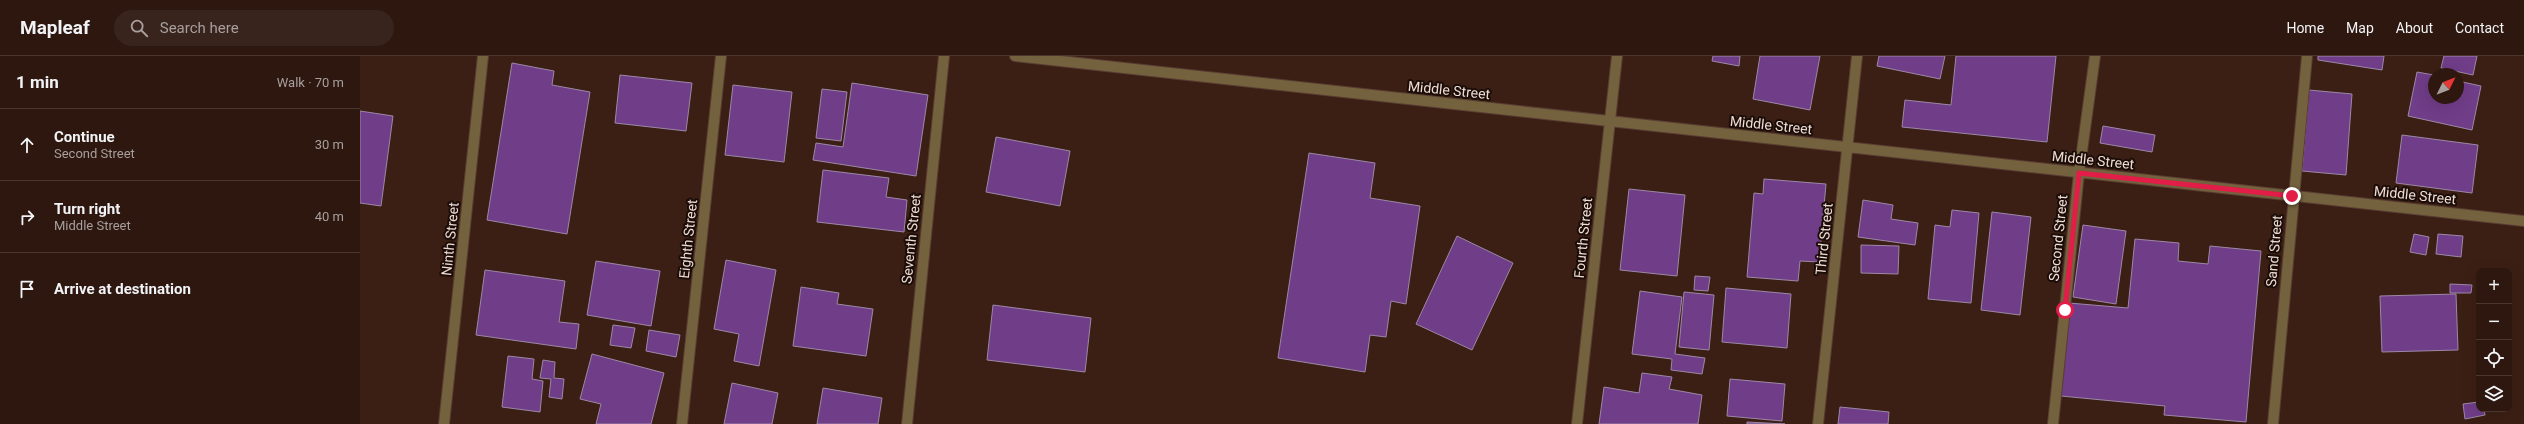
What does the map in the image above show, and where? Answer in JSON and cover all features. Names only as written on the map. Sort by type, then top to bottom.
[{"type":"street","name":"Ninth Street","points":[[444,424],[484,56]]},
{"type":"street","name":"Eighth Street","points":[[682,424],[721,56]]},
{"type":"street","name":"Seventh Street","points":[[907,424],[944,56]]},
{"type":"street","name":"Middle Street","points":[[1015,56],[2524,221]]},
{"type":"street","name":"Fourth Street","points":[[1577,424],[1617,56]]},
{"type":"street","name":"Third Street","points":[[1818,424],[1857,56]]},
{"type":"street","name":"Second Street","points":[[2053,424],[2079,173],[2095,56]]},
{"type":"street","name":"Sand Street","points":[[2273,424],[2292,196],[2307,56]]},
{"type":"building","points":[[1713,56],[1740,56],[1739,66],[1712,61]]},
{"type":"building","points":[[1760,56],[1820,56],[1810,110],[1753,99]]},
{"type":"building","points":[[1879,56],[1945,56],[1940,79],[1877,66]]},
{"type":"building","points":[[1956,56],[2056,56],[2047,142],[1902,127],[1905,100],[1951,105]]},
{"type":"building","points":[[2318,56],[2384,56],[2382,70],[2318,60]]},
{"type":"building","points":[[2444,56],[2477,56],[2473,75],[2464,73],[2464,68],[2441,68]]},
{"type":"building","points":[[512,63],[554,71],[552,85],[590,92],[567,234],[487,220]]},
{"type":"building","points":[[2417,72],[2428,74],[2428,104],[2464,104],[2464,82],[2481,86],[2472,130],[2408,116]]},
{"type":"building","points":[[620,75],[692,83],[686,131],[615,123]]},
{"type":"building","points":[[852,83],[928,95],[916,176],[813,160],[816,143],[843,147]]},
{"type":"building","points":[[733,85],[792,92],[784,162],[725,155]]},
{"type":"building","points":[[822,89],[847,92],[841,141],[816,138]]},
{"type":"building","points":[[2309,90],[2352,94],[2346,175],[2302,171]]},
{"type":"building","points":[[360,111],[393,116],[381,206],[360,203]]},
{"type":"building","points":[[2103,126],[2155,135],[2152,152],[2100,143]]},
{"type":"building","points":[[2402,135],[2478,145],[2472,193],[2396,183]]},
{"type":"building","points":[[996,137],[1070,151],[1060,206],[986,192]]},
{"type":"building","points":[[1309,153],[1375,163],[1370,198],[1420,206],[1406,304],[1391,301],[1386,337],[1370,335],[1365,372],[1278,358]]},
{"type":"building","points":[[823,170],[889,178],[886,197],[907,200],[904,232],[817,222]]},
{"type":"building","points":[[1764,179],[1826,184],[1819,262],[1800,261],[1798,281],[1747,277],[1754,193],[1763,194]]},
{"type":"building","points":[[1629,189],[1685,195],[1677,276],[1620,270]]},
{"type":"building","points":[[1863,200],[1893,205],[1891,219],[1918,223],[1915,245],[1858,237]]},
{"type":"building","points":[[1952,210],[1979,213],[1971,303],[1928,299],[1935,225],[1950,227]]},
{"type":"building","points":[[1992,212],[2031,217],[2020,315],[1981,310]]},
{"type":"building","points":[[2083,225],[2126,231],[2116,304],[2073,297]]},
{"type":"building","points":[[2414,234],[2429,237],[2426,255],[2410,252]]},
{"type":"building","points":[[2438,234],[2463,236],[2461,257],[2436,254]]},
{"type":"building","points":[[1457,236],[1513,263],[1472,350],[1416,324]]},
{"type":"building","points":[[2135,239],[2179,243],[2178,261],[2208,264],[2210,246],[2261,251],[2246,422],[2164,415],[2165,406],[2061,396],[2069,303],[2128,308]]},
{"type":"building","points":[[1861,245],[1899,246],[1898,274],[1861,273]]},
{"type":"building","points":[[726,260],[776,270],[759,366],[734,361],[739,334],[714,329]]},
{"type":"building","points":[[596,261],[660,271],[651,326],[587,315]]},
{"type":"building","points":[[485,270],[565,281],[559,322],[579,324],[576,349],[476,335]]},
{"type":"building","points":[[1695,276],[1710,277],[1708,291],[1694,290]]},
{"type":"building","points":[[2450,284],[2472,285],[2471,293],[2450,293]]},
{"type":"building","points":[[801,287],[839,293],[837,304],[873,309],[866,356],[793,346]]},
{"type":"building","points":[[1726,288],[1791,294],[1787,348],[1722,342]]},
{"type":"building","points":[[1640,291],[1682,297],[1675,354],[1705,358],[1702,374],[1671,370],[1672,359],[1632,354]]},
{"type":"building","points":[[1684,292],[1714,295],[1709,350],[1679,347]]},
{"type":"building","points":[[2456,294],[2458,350],[2382,352],[2380,296]]},
{"type":"building","points":[[993,305],[1091,318],[1085,372],[987,360]]},
{"type":"building","points":[[613,325],[635,328],[631,348],[610,345]]},
{"type":"building","points":[[649,330],[680,335],[676,357],[646,351]]},
{"type":"building","points":[[592,354],[664,373],[651,424],[596,424],[601,404],[580,399]]},
{"type":"building","points":[[508,356],[534,359],[532,379],[543,381],[540,412],[502,407]]},
{"type":"building","points":[[543,360],[555,362],[554,378],[564,379],[562,399],[549,397],[551,379],[540,378]]},
{"type":"building","points":[[1642,373],[1672,377],[1669,389],[1702,395],[1698,424],[1599,424],[1604,387],[1639,393]]},
{"type":"building","points":[[1730,379],[1785,384],[1782,421],[1727,416]]},
{"type":"building","points":[[732,383],[778,393],[772,424],[724,424]]},
{"type":"building","points":[[823,388],[882,398],[878,424],[817,424]]},
{"type":"building","points":[[2476,402],[2476,412],[2484,412],[2485,415],[2465,419],[2463,404]]},
{"type":"building","points":[[1840,407],[1889,412],[1888,424],[1838,424]]},
{"type":"building","points":[[1747,422],[1785,424],[1747,424]]},
{"type":"route","points":[[2065,310],[2079,173],[2292,196]]}]
